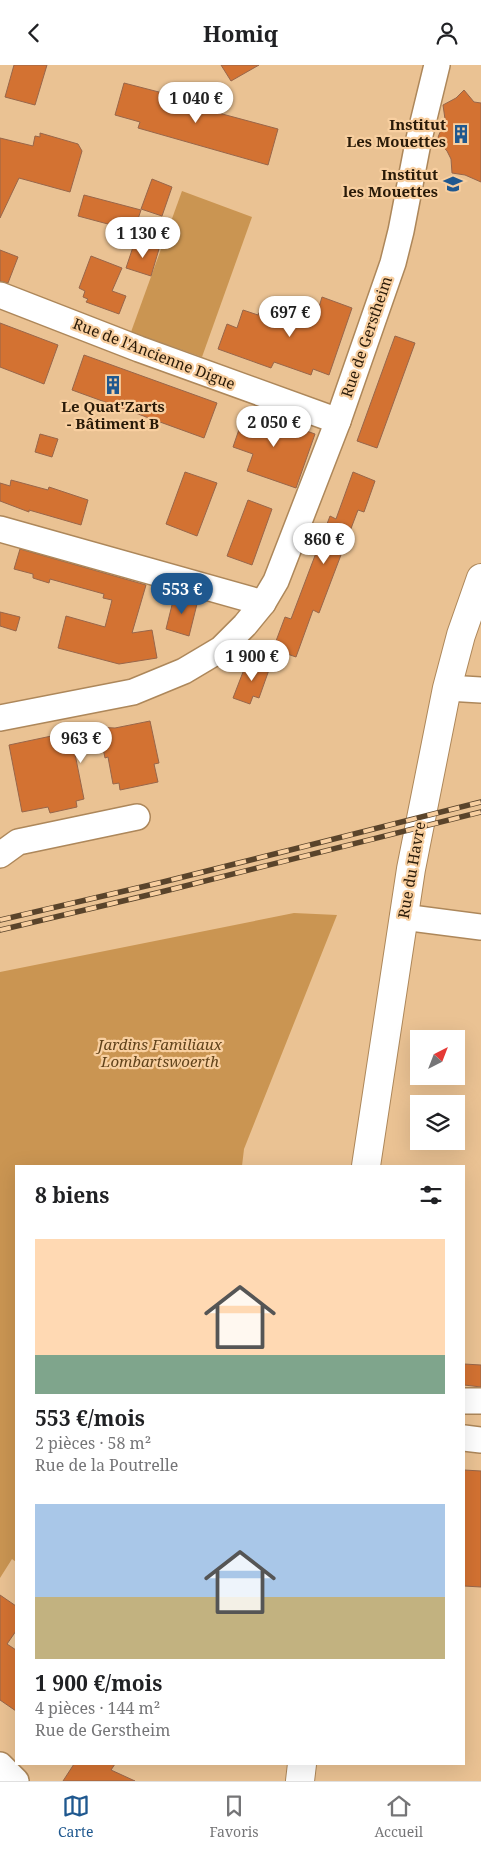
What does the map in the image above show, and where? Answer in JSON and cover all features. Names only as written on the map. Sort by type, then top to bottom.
[{"type":"main road","name":"Rue du Havre","points":[[366,1165],[411,869],[447,689],[461,635],[481,578]]},
{"type":"main road","points":[[300,1781],[302,1765]]},
{"type":"street","name":"Rue de Gerstheim","points":[[0,718],[133,692],[184,671],[221,649],[246,625],[263,603],[276,581],[338,421],[378,309],[395,255],[437,65]]},
{"type":"street","name":"Rue de l'Ancienne Digue","points":[[0,295],[139,349],[338,421]]},
{"type":"street","points":[[0,529],[263,603]]},
{"type":"street","points":[[447,689],[481,690]]},
{"type":"street","points":[[0,855],[18,843],[137,817]]},
{"type":"street","points":[[403,917],[481,927]]},
{"type":"street","points":[[465,1401],[481,1401]]},
{"type":"street","points":[[465,1438],[481,1440]]},
{"type":"street","points":[[0,1765],[16,1781]]},
{"type":"green space","points":[[182,191],[252,217],[202,357],[131,332]]},
{"type":"green space","name":"Jardins Familiaux Lombartswoerth","points":[[294,913],[337,915],[244,1149],[242,1165],[15,1165],[15,1561],[12,1559],[0,1578],[0,972]]},
{"type":"building","points":[[14,65],[47,65],[35,105],[5,97]]},
{"type":"building","points":[[221,65],[259,65],[231,81]]},
{"type":"building","points":[[124,83],[186,99],[185,104],[278,129],[268,165],[138,128],[140,122],[115,115]]},
{"type":"building","name":"Institut Les Mouettes","points":[[464,90],[474,102],[481,103],[481,182],[465,175],[452,173],[451,159],[447,151],[437,140],[445,119],[443,105],[456,98]]},
{"type":"building","points":[[40,133],[78,144],[82,151],[70,192],[19,178],[0,218],[0,138],[33,146],[35,136],[40,137]]},
{"type":"building","points":[[152,179],[172,187],[162,216],[141,209]]},
{"type":"building","points":[[84,195],[141,210],[134,231],[78,216]]},
{"type":"building","points":[[135,241],[159,249],[151,276],[126,268]]},
{"type":"building","points":[[0,250],[18,257],[8,283],[0,281]]},
{"type":"building","points":[[91,256],[122,268],[112,291],[126,296],[119,314],[86,302],[88,299],[83,297],[85,291],[79,288]]},
{"type":"building","points":[[322,297],[352,308],[329,375],[313,369],[311,375],[274,362],[271,368],[218,349],[227,324],[237,328],[243,310],[258,315],[261,309],[299,323],[306,303],[319,307]]},
{"type":"building","points":[[0,323],[58,345],[44,384],[0,367]]},
{"type":"building","points":[[395,336],[415,343],[377,448],[357,441]]},
{"type":"building","points":[[84,355],[217,403],[204,438],[72,390]]},
{"type":"building","points":[[246,409],[315,434],[296,488],[247,471],[253,454],[233,447]]},
{"type":"building","points":[[40,434],[58,439],[52,457],[35,452]]},
{"type":"building","points":[[185,472],[217,483],[197,536],[166,524]]},
{"type":"building","points":[[353,472],[375,481],[364,512],[358,510],[319,613],[313,610],[296,657],[273,649],[285,617],[291,619],[330,516],[336,519]]},
{"type":"building","points":[[11,480],[48,490],[49,487],[88,500],[81,525],[29,510],[29,512],[0,501],[0,483],[10,486]]},
{"type":"building","points":[[248,500],[272,509],[252,565],[227,556]]},
{"type":"building","points":[[20,549],[146,585],[132,633],[152,630],[157,658],[119,664],[58,648],[66,616],[105,627],[112,600],[103,598],[104,594],[50,579],[49,583],[33,578],[33,574],[14,569]]},
{"type":"building","points":[[182,595],[198,600],[189,636],[166,629],[174,597],[181,599]]},
{"type":"building","points":[[0,612],[20,617],[16,631],[0,626]]},
{"type":"building","points":[[248,659],[270,667],[259,698],[253,696],[250,704],[233,698]]},
{"type":"building","points":[[150,721],[159,763],[154,764],[158,782],[120,790],[119,783],[113,784],[108,757],[105,758],[102,743],[74,749],[84,799],[76,801],[77,807],[50,813],[48,807],[22,812],[9,745],[94,727],[115,728]]},
{"type":"building","points":[[465,1364],[481,1365],[481,1387],[465,1385]]},
{"type":"building","points":[[465,1470],[481,1471],[481,1587],[465,1586]]},
{"type":"building","points":[[0,1595],[15,1605],[15,1632],[7,1644],[15,1649],[15,1710],[0,1700]]},
{"type":"building","points":[[73,1765],[114,1765],[111,1770],[135,1781],[63,1781]]},
{"type":"railway","points":[[0,920],[163,882],[481,802]]},
{"type":"railway","points":[[0,930],[481,812]]},
{"type":"place","name":"Institut Les Mouettes","points":[[461,134]]},
{"type":"place","name":"Institut les Mouettes","points":[[453,184]]},
{"type":"place","name":"Le Quat'Zarts - Bâtiment B","points":[[113,385]]}]
